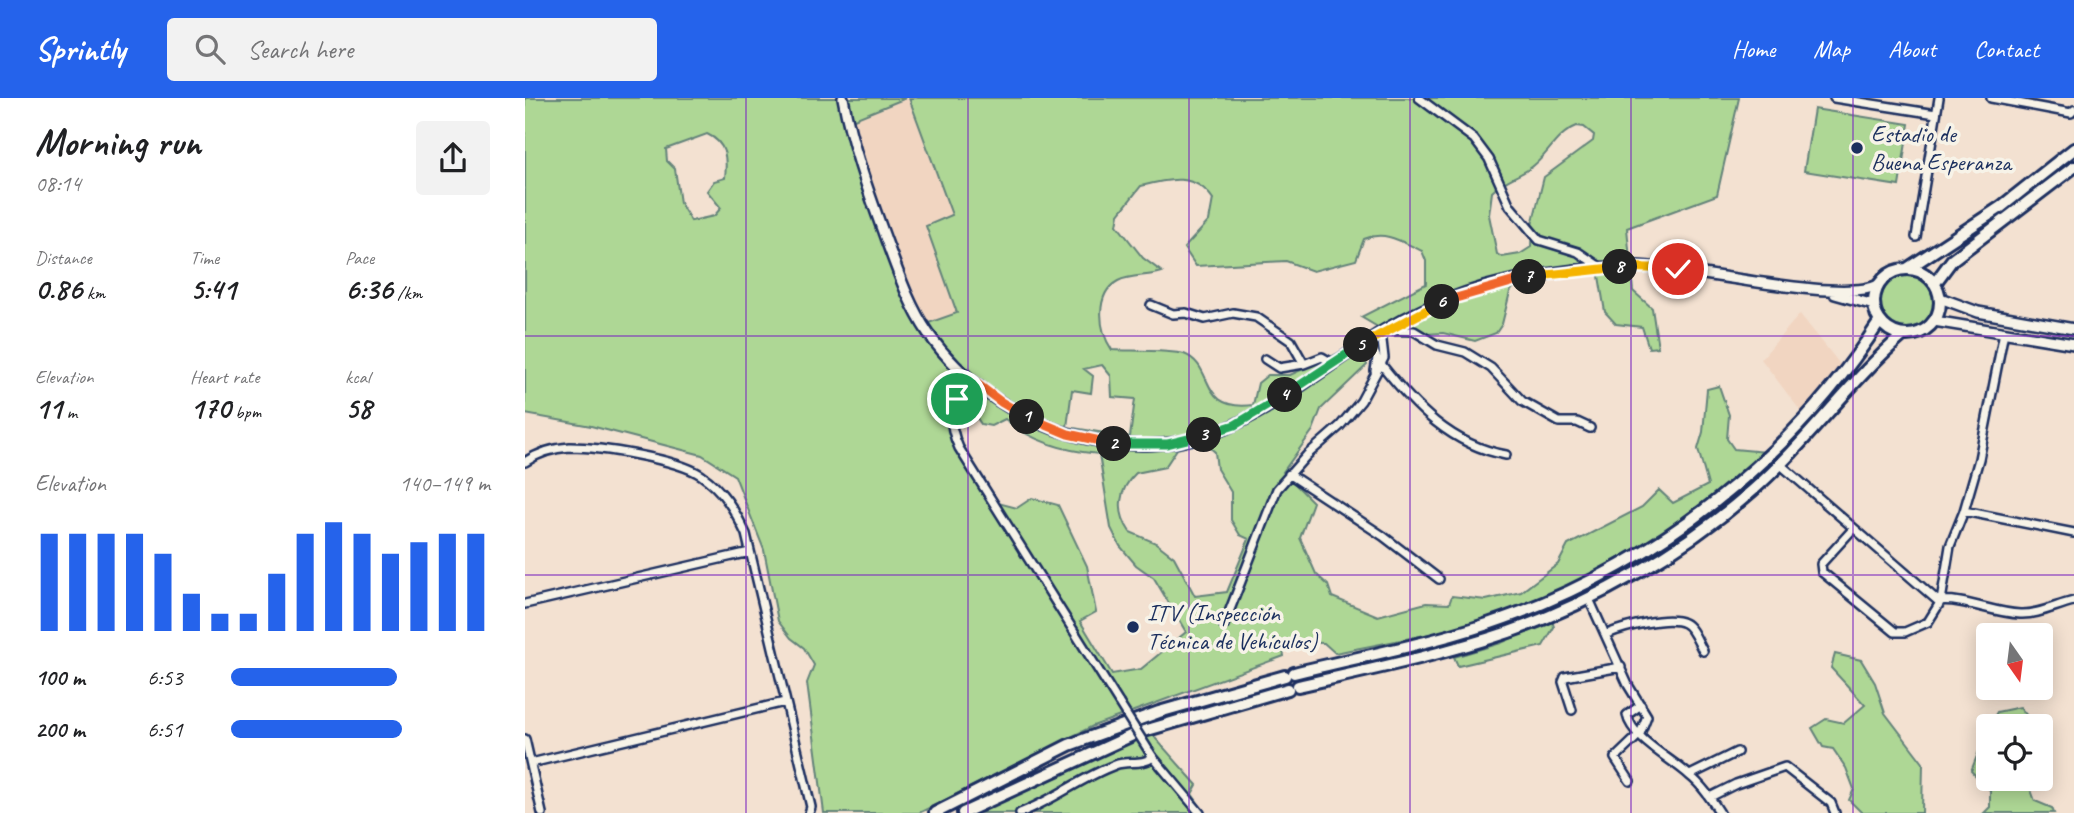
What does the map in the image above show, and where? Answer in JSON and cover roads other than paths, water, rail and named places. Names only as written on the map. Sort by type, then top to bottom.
[{"type":"highway","points":[[1907,269],[1920,271],[1935,283],[1940,298],[1934,321],[1921,332],[1903,335],[1890,330],[1880,321],[1874,305],[1878,285],[1890,273],[1907,269],[2001,207],[2074,149]]},
{"type":"highway","points":[[1935,283],[1952,260],[2074,167]]},
{"type":"highway","points":[[935,813],[1069,745],[1159,712],[1290,674],[1502,620],[1566,594],[1627,561],[1693,519],[1771,454],[1840,379],[1880,321]]},
{"type":"highway","points":[[963,813],[1137,733],[1293,687],[1507,632],[1589,599],[1700,531],[1781,465],[1850,388],[1903,335]]},
{"type":"main road","points":[[843,98],[865,183],[902,282],[927,331],[961,372],[1001,402],[1068,434],[1099,442],[1167,444],[1235,425],[1382,331],[1460,295],[1521,278],[1600,267],[1678,269],[1827,290],[1863,290],[1878,285]]},
{"type":"main road","points":[[1827,290],[1874,305]]},
{"type":"main road","points":[[1940,298],[1977,312],[2074,329]]},
{"type":"main road","points":[[1934,321],[2074,344]]},
{"type":"street","points":[[1419,98],[1474,139],[1489,159],[1510,206],[1539,240],[1578,252],[1600,267]]},
{"type":"street","points":[[1834,98],[1936,114]]},
{"type":"street","points":[[1916,237],[1939,98]]},
{"type":"street","points":[[1991,98],[2028,101],[2073,114]]},
{"type":"street","points":[[1151,305],[1173,314],[1186,313],[1205,319],[1233,313],[1257,317],[1291,341],[1304,364]]},
{"type":"street","points":[[1224,625],[1277,489],[1353,411],[1381,364],[1385,352],[1382,331],[1414,331],[1437,345],[1465,352],[1491,368],[1522,401],[1559,422],[1577,422],[1590,429]]},
{"type":"street","points":[[1853,529],[1819,569],[1873,615],[1900,633],[1932,619],[1941,601],[1950,546],[1965,511],[1979,459],[2004,332]]},
{"type":"street","points":[[1369,339],[1377,358],[1374,375]]},
{"type":"street","points":[[1265,359],[1279,368],[1304,364],[1321,357],[1334,364]]},
{"type":"street","points":[[1381,364],[1438,425],[1479,449],[1506,455]]},
{"type":"street","points":[[961,372],[952,391],[953,431],[959,448],[1151,754],[1200,813]]},
{"type":"street","points":[[953,405],[972,380]]},
{"type":"street","points":[[525,462],[545,452],[571,447],[682,466],[699,474],[726,497],[746,534],[810,803],[809,813]]},
{"type":"street","points":[[1781,465],[1933,599],[1951,599],[1968,606],[2017,614],[2033,614],[2074,601]]},
{"type":"street","points":[[1289,474],[1383,536],[1439,579]]},
{"type":"street","points":[[1965,511],[2074,533]]},
{"type":"street","points":[[525,604],[750,552]]},
{"type":"street","points":[[1589,599],[1648,720],[1640,734],[1615,758],[1630,780]]},
{"type":"street","points":[[1608,635],[1636,623],[1681,622],[1689,626],[1703,651]]},
{"type":"street","points":[[1571,710],[1563,682],[1565,677],[1621,667]]},
{"type":"street","points":[[531,763],[785,702]]},
{"type":"street","points":[[1641,705],[1627,717],[1640,734],[1690,775],[1720,813]]},
{"type":"street","points":[[525,739],[543,813]]},
{"type":"street","points":[[1690,775],[1737,752]]},
{"type":"street","points":[[1020,813],[1052,800],[1116,765],[1143,763],[1151,754]]},
{"type":"street","points":[[1710,797],[1783,767],[1825,797],[1835,813]]},
{"type":"place","name":"Estadio de Buena Esperanza","points":[[1857,148]]},
{"type":"place","name":"ITV (Inspección Técnica de Vehículos)","points":[[1133,627]]}]
